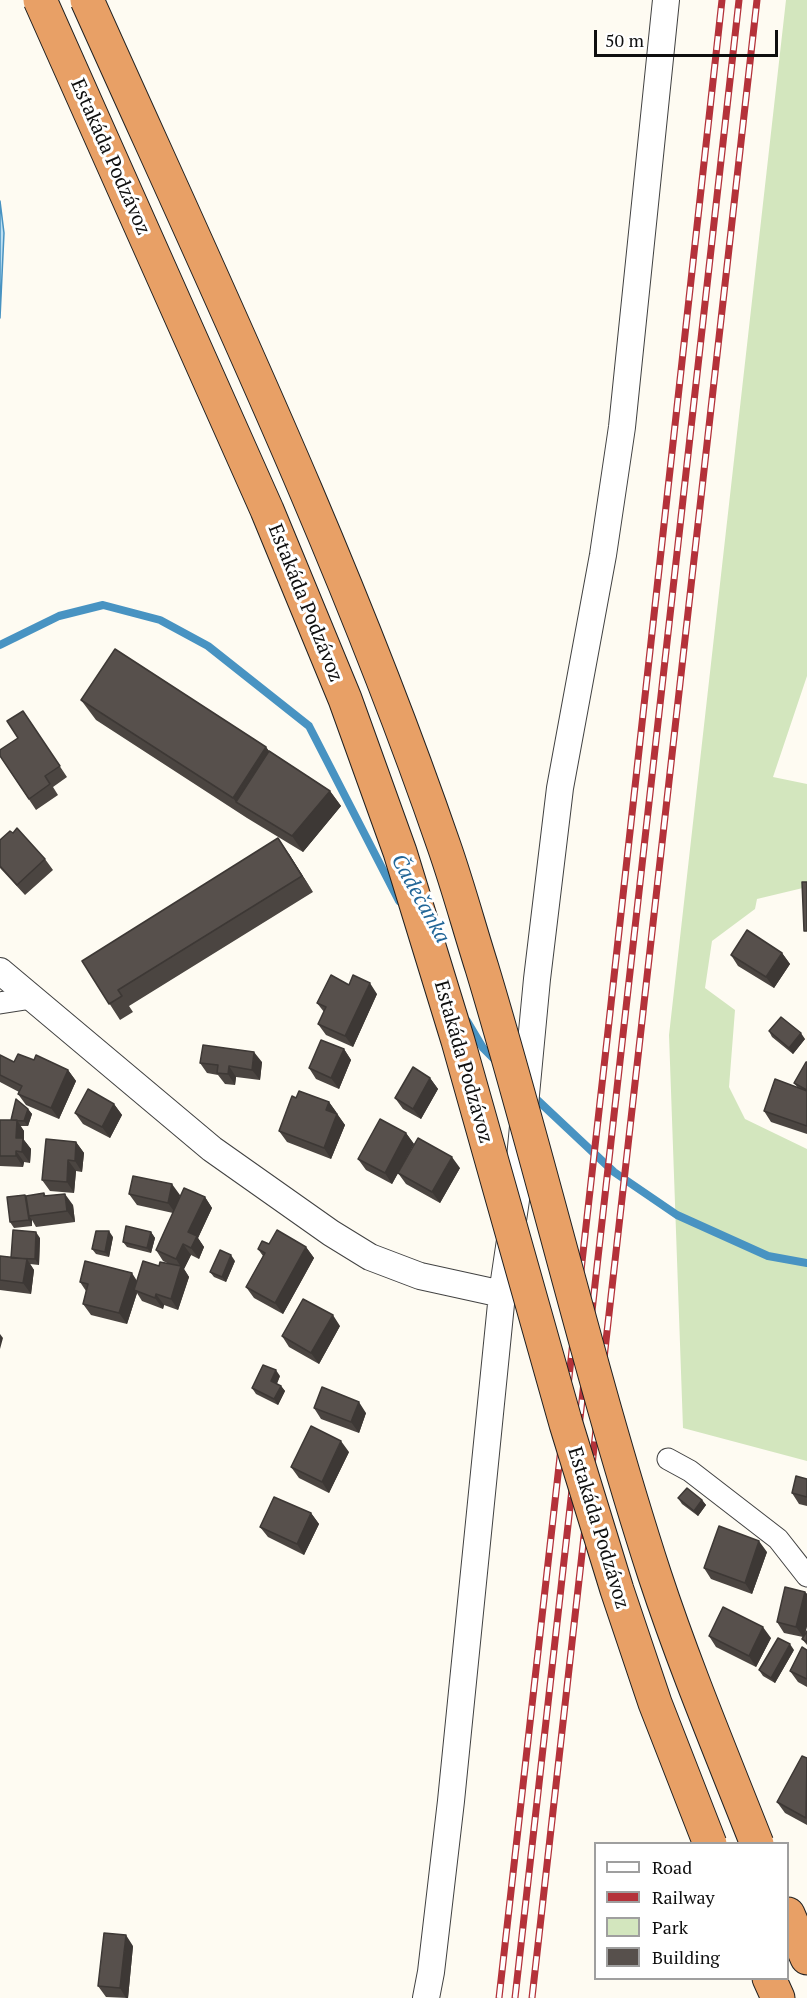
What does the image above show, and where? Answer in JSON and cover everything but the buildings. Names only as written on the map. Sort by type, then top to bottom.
[{"type":"highway","name":"Estakáda Podzávoz","points":[[40,0],[267,510],[345,699],[393,831],[458,1041],[566,1424],[617,1590],[655,1703],[709,1842]]},
{"type":"highway","name":"Estakáda Podzávoz","points":[[87,0],[305,490],[399,720],[446,851],[501,1031],[655,1576],[697,1692],[756,1842]]},
{"type":"highway","points":[[789,1916],[807,1958]]},
{"type":"highway","points":[[770,1980],[778,1998]]},
{"type":"street","points":[[426,1998],[451,1801],[502,1294],[516,1200],[560,788],[603,555],[622,427],[666,0]]},
{"type":"street","points":[[0,971],[212,1149],[331,1233],[370,1257],[420,1276],[502,1294]]},
{"type":"street","points":[[0,1003],[33,998]]},
{"type":"street","points":[[668,1459],[690,1471],[778,1539],[807,1576]]},
{"type":"green space","points":[[786,0],[807,0],[807,676],[773,777],[807,784],[807,887],[757,899],[755,909],[712,941],[705,988],[735,1010],[729,1087],[745,1119],[807,1149],[807,1461],[683,1428],[669,1035]]},
{"type":"water","points":[[0,201],[4,233],[0,318]]},
{"type":"waterway","name":"Čadečanka","points":[[0,645],[59,616],[103,605],[160,620],[208,646],[309,726],[399,901]]},
{"type":"waterway","name":"Čadečanka","points":[[467,1021],[483,1048],[497,1062]]},
{"type":"waterway","name":"Čadečanka","points":[[532,1095],[614,1172],[677,1215],[768,1256],[807,1263]]},
{"type":"railway","points":[[499,1998],[722,0]]},
{"type":"railway","points":[[515,1998],[739,0]]},
{"type":"railway","points":[[532,1998],[757,0]]}]
